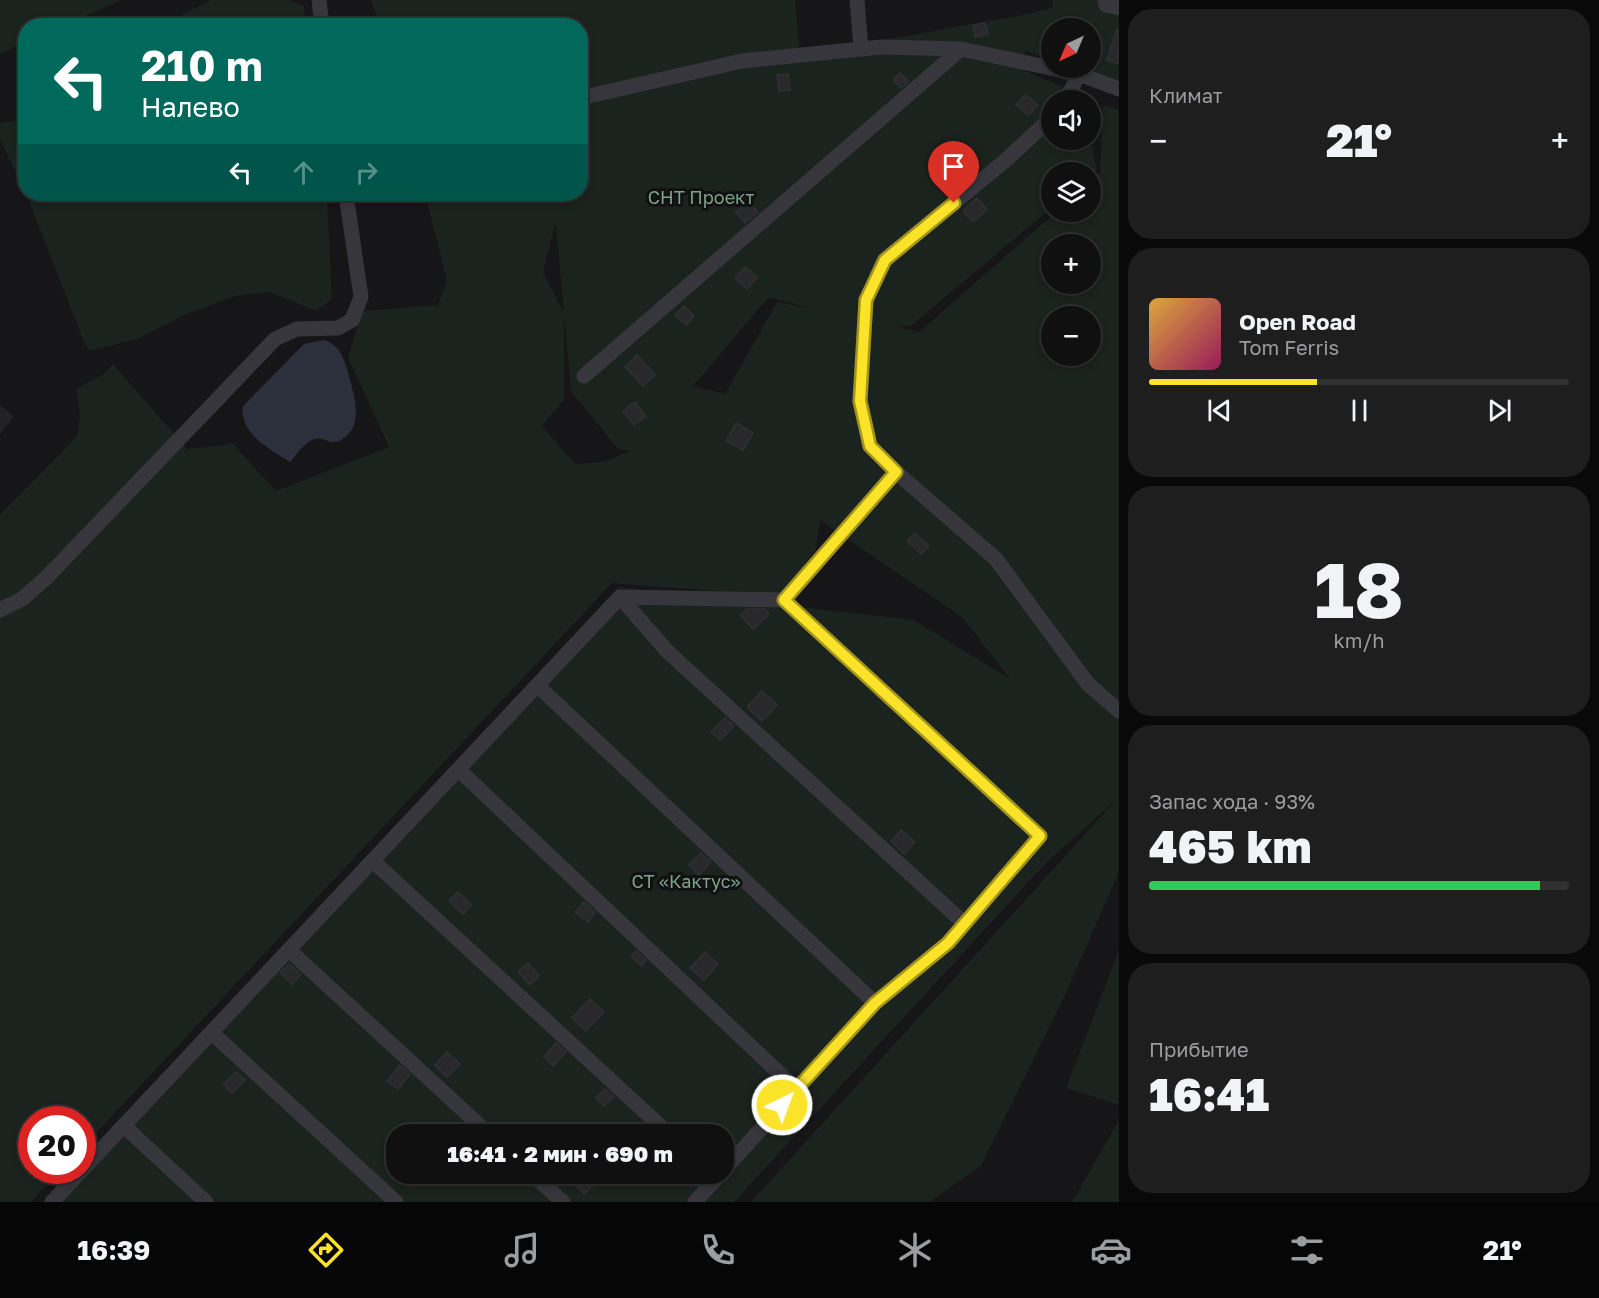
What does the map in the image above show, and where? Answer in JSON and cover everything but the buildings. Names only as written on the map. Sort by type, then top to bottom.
[{"type":"lane","points":[[319,0],[321,18]]},
{"type":"lane","points":[[857,0],[861,49]]},
{"type":"lane","points":[[1105,0],[1106,5],[1119,8]]},
{"type":"lane","points":[[588,96],[742,61],[861,49],[961,49],[1041,66]]},
{"type":"lane","points":[[585,376],[961,49]]},
{"type":"lane","points":[[1090,78],[1119,89]]},
{"type":"lane","points":[[1041,127],[1006,160],[885,260],[866,300],[860,401],[870,446],[896,472],[996,559],[1088,684],[1119,711]]},
{"type":"lane","points":[[0,610],[22,599],[47,577],[274,339],[297,329],[338,328],[352,320],[361,297],[347,201]]},
{"type":"lane","points":[[784,600],[896,472]]},
{"type":"lane","points":[[620,597],[667,651],[965,924]]},
{"type":"lane","points":[[52,1202],[620,597],[784,600],[1040,836],[948,943],[875,1003],[734,1157]]},
{"type":"lane","points":[[538,686],[875,1003]]},
{"type":"lane","points":[[459,770],[796,1089]]},
{"type":"lane","points":[[373,861],[658,1124]]},
{"type":"lane","points":[[290,950],[478,1124]]},
{"type":"lane","points":[[212,1033],[396,1202]]},
{"type":"lane","points":[[124,1126],[206,1202]]},
{"type":"lane","points":[[543,1184],[563,1202]]},
{"type":"lane","points":[[695,1202],[710,1184]]},
{"type":"shaded area","points":[[0,405],[14,416],[0,435]]},
{"type":"green space","points":[[0,0],[122,0],[81,18],[18,18],[18,46],[0,54]]},
{"type":"green space","points":[[211,0],[290,0],[304,6],[305,18],[176,18]]},
{"type":"green space","points":[[371,0],[795,0],[800,55],[1033,13],[1053,7],[1052,0],[1119,0],[1119,85],[1096,78],[1101,78],[1101,18],[1041,18],[1041,57],[1025,50],[1023,70],[1070,90],[1041,90],[1041,150],[1092,150],[1095,162],[1041,162],[1041,216],[911,326],[898,327],[919,332],[1045,222],[1101,222],[1103,105],[1119,110],[1119,872],[1066,993],[981,1166],[929,1202],[751,1202],[1116,800],[1046,863],[734,1202],[43,1202],[60,1184],[96,1184],[96,1145],[619,587],[914,620],[1010,679],[963,618],[820,520],[816,550],[780,596],[612,583],[96,1133],[96,1106],[18,1106],[18,1184],[48,1184],[31,1202],[0,1202],[0,515],[77,436],[80,415],[76,389],[102,375],[113,364],[187,449],[233,444],[276,491],[389,447],[348,358],[362,311],[438,305],[447,281],[427,201],[588,201],[588,18],[377,18]],"holes":[[[556,225],[564,313],[543,272]],[[769,297],[813,309],[777,302],[725,394],[693,386]],[[564,314],[571,391],[617,448],[630,451],[603,462],[575,464],[542,426],[564,400]]]},
{"type":"green space","points":[[18,120],[18,178],[0,139],[0,123]]},
{"type":"green space","points":[[29,201],[327,201],[332,299],[316,311],[270,292],[235,296],[184,315],[140,338],[90,351],[84,342]]},
{"type":"green space","points":[[1119,950],[1119,1105],[1066,1088]]},
{"type":"green space","points":[[1119,1120],[1119,1202],[1072,1202]]},
{"type":"water","points":[[324,340],[335,346],[344,359],[356,410],[353,427],[337,442],[314,439],[304,446],[290,462],[265,446],[251,433],[243,416],[243,406],[304,344]]},
{"type":"route","points":[[782,1105],[875,1003],[948,943],[1040,836],[784,600],[896,472],[870,446],[860,401],[866,300],[885,260],[954,203]]},
{"type":"park label","name":"СНТ Проект","points":[[701,198]]},
{"type":"park label","name":"СТ «Кактус»","points":[[686,882]]}]
